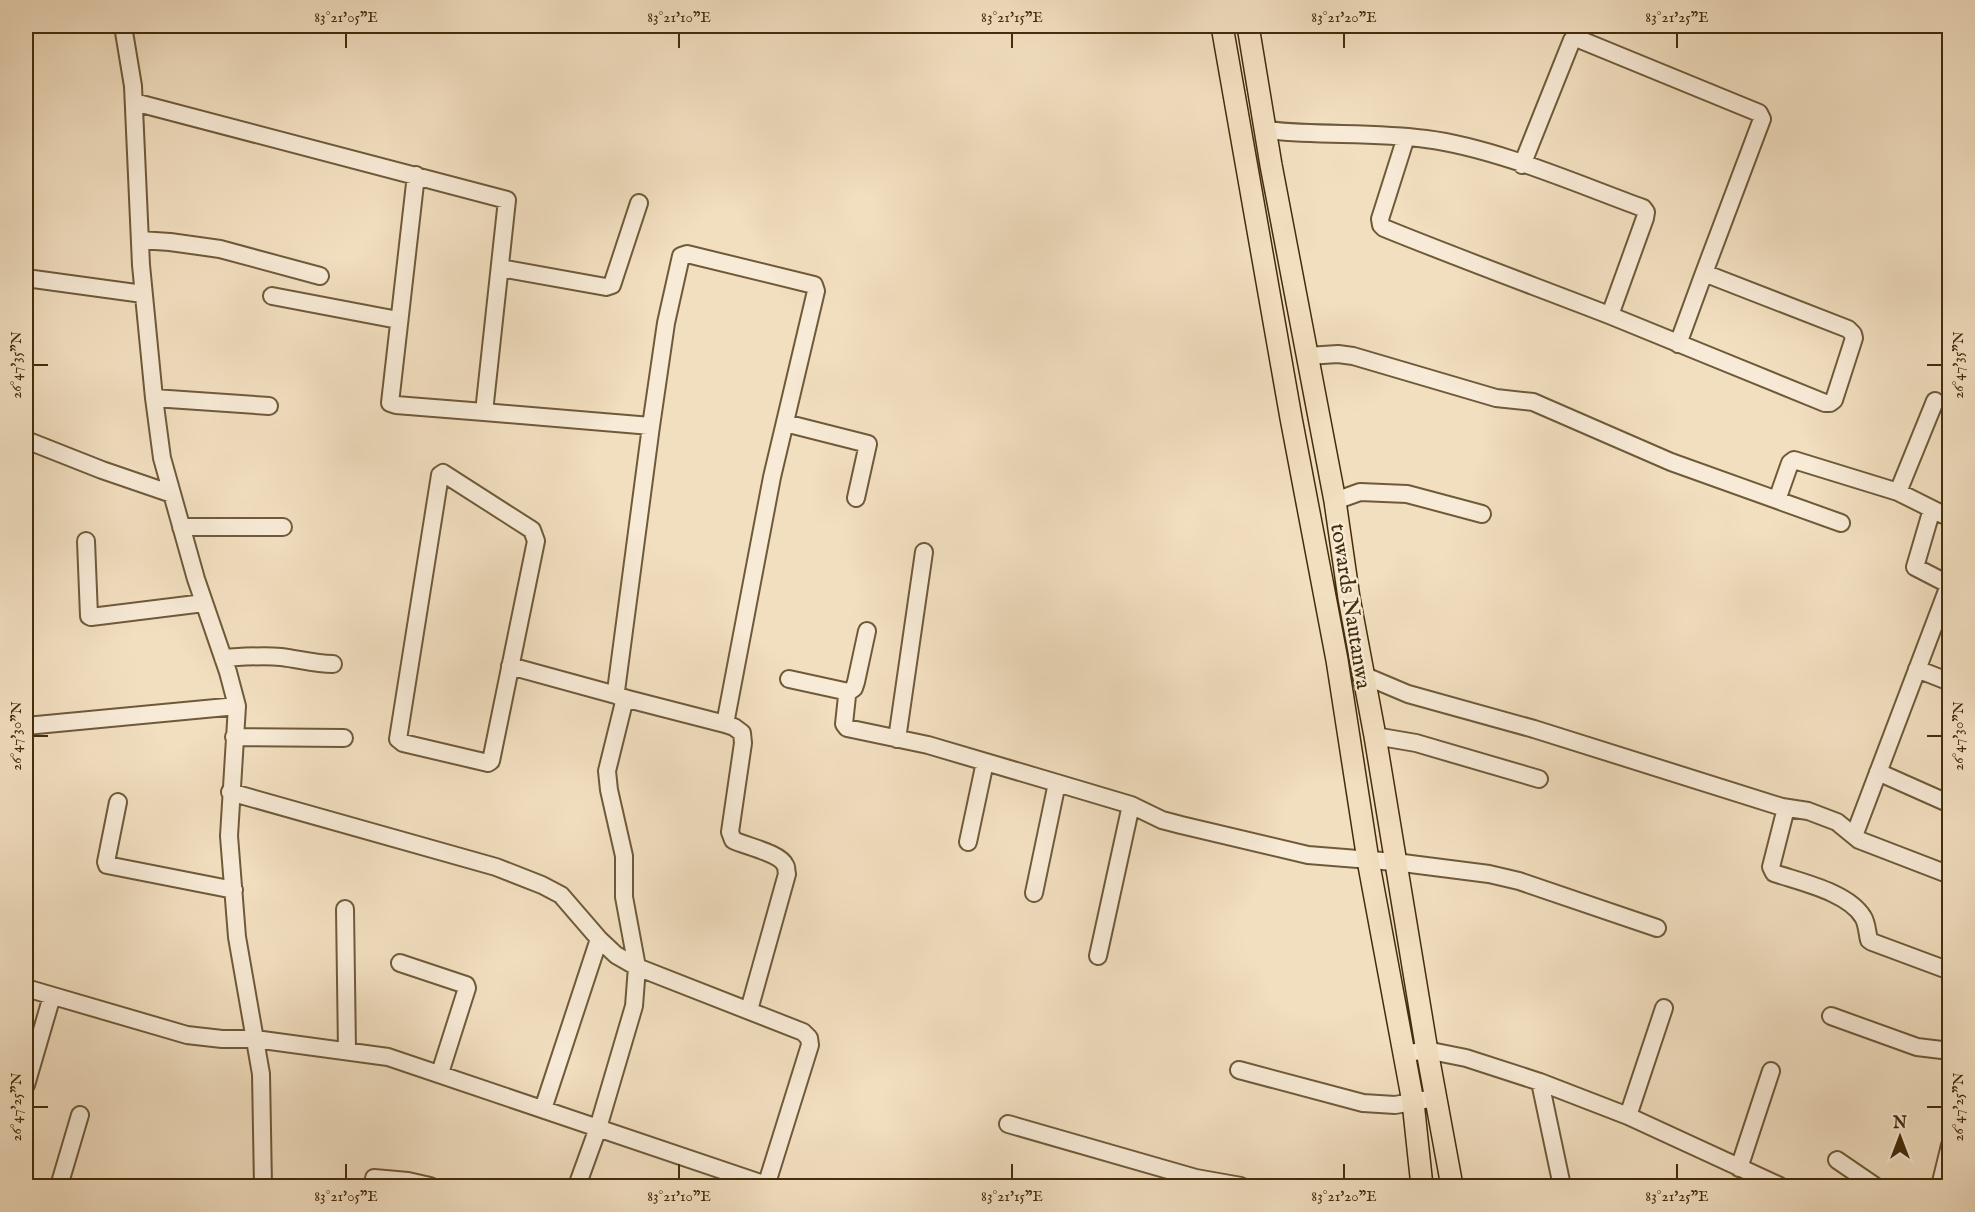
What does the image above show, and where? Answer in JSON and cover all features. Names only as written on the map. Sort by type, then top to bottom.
[{"type":"main road","points":[[1222,26],[1291,418],[1337,660],[1368,860],[1413,1102],[1422,1186]]},
{"type":"main road","name":"towards Nautanwa","points":[[1248,26],[1335,501],[1349,598],[1375,736],[1426,1050],[1452,1186]]},
{"type":"street","points":[[123,26],[134,102],[144,294],[162,458],[237,706],[229,836],[237,937],[261,1074],[263,1186]]},
{"type":"street","points":[[1522,165],[1572,40],[1576,38],[1759,113],[1762,119],[1678,344]]},
{"type":"street","points":[[134,102],[507,200],[484,412]]},
{"type":"street","points":[[1266,130],[1300,134],[1428,139],[1522,165],[1644,208],[1646,212],[1610,315]]},
{"type":"street","points":[[1406,137],[1380,219],[1384,228],[1610,315],[1825,403],[1834,400],[1854,338],[1848,329],[1704,273]]},
{"type":"street","points":[[416,175],[390,403],[651,426]]},
{"type":"street","points":[[500,268],[610,287],[614,282],[639,203]]},
{"type":"street","points":[[140,240],[220,249],[320,276]]},
{"type":"street","points":[[577,1186],[598,1128],[634,1006],[637,967],[624,897],[624,856],[607,771],[621,697],[651,426],[666,323],[681,256],[687,254],[814,285],[816,291],[772,477],[724,724]]},
{"type":"street","points":[[26,278],[144,294]]},
{"type":"street","points":[[272,296],[398,320]]},
{"type":"street","points":[[1307,356],[1338,354],[1353,356],[1496,398],[1533,402],[1671,462],[1841,522]]},
{"type":"street","points":[[154,398],[269,406]]},
{"type":"street","points":[[1898,492],[1935,400]]},
{"type":"street","points":[[785,423],[868,444],[856,498]]},
{"type":"street","points":[[26,440],[172,494]]},
{"type":"street","points":[[1777,500],[1790,463],[1794,460],[1898,492],[1950,518]]},
{"type":"street","points":[[441,473],[532,530],[535,536],[510,666],[491,761],[488,763],[403,743],[398,739],[441,473]]},
{"type":"street","points":[[1335,501],[1360,492],[1407,494],[1482,514]]},
{"type":"street","points":[[1854,836],[1948,588],[1946,583],[1915,567],[1932,509]]},
{"type":"street","points":[[181,526],[283,526]]},
{"type":"street","points":[[86,541],[89,616],[204,603]]},
{"type":"street","points":[[897,739],[924,552]]},
{"type":"street","points":[[867,631],[856,682],[854,688],[846,694],[845,726],[985,762],[1131,805],[1162,820],[1263,846],[1308,855],[1452,868],[1519,881],[1657,928]]},
{"type":"street","points":[[223,658],[266,656],[333,664]]},
{"type":"street","points":[[510,666],[724,724],[742,733],[743,744],[730,832],[733,840],[778,857],[785,865],[787,874],[749,1010]]},
{"type":"street","points":[[1917,669],[1950,682]]},
{"type":"street","points":[[1363,675],[1408,694],[1534,729],[1786,808],[1808,811],[1838,822],[1865,843],[1950,875]]},
{"type":"street","points":[[789,679],[844,691],[846,694]]},
{"type":"street","points":[[26,726],[237,706]]},
{"type":"street","points":[[234,736],[344,738]]},
{"type":"street","points":[[1375,736],[1416,743],[1539,779]]},
{"type":"street","points":[[968,843],[985,762]]},
{"type":"street","points":[[1878,772],[1950,804]]},
{"type":"street","points":[[1034,893],[1057,783]]},
{"type":"street","points":[[26,988],[187,1035],[222,1039],[255,1039],[388,1056],[767,1186],[810,1045],[809,1038],[803,1032],[637,967],[616,955],[599,939],[561,895],[518,874],[230,792]]},
{"type":"street","points":[[118,802],[107,866],[234,890]]},
{"type":"street","points":[[1098,956],[1131,805]]},
{"type":"street","points":[[1786,808],[1771,867],[1772,871],[1827,891],[1845,901],[1862,915],[1869,940],[1872,942],[1950,971]]},
{"type":"street","points":[[345,909],[347,1051]]},
{"type":"street","points":[[543,1108],[599,939]]},
{"type":"street","points":[[400,963],[466,985],[467,988],[440,1073]]},
{"type":"street","points":[[26,1085],[52,996]]},
{"type":"street","points":[[1628,1116],[1664,1008]]},
{"type":"street","points":[[1831,1016],[1917,1047],[1950,1051]]},
{"type":"street","points":[[1404,1054],[1426,1050],[1466,1058],[1540,1082],[1628,1116],[1780,1186]]},
{"type":"street","points":[[1239,1070],[1363,1103],[1395,1105],[1435,1098]]},
{"type":"street","points":[[1739,1168],[1771,1071]]},
{"type":"street","points":[[1540,1082],[1562,1186]]},
{"type":"street","points":[[59,1186],[80,1115]]},
{"type":"street","points":[[1008,1124],[1196,1178],[1241,1186]]},
{"type":"street","points":[[1940,1186],[1950,1145]]},
{"type":"street","points":[[1837,1160],[1875,1186]]},
{"type":"street","points":[[374,1178],[408,1181],[430,1186]]}]
